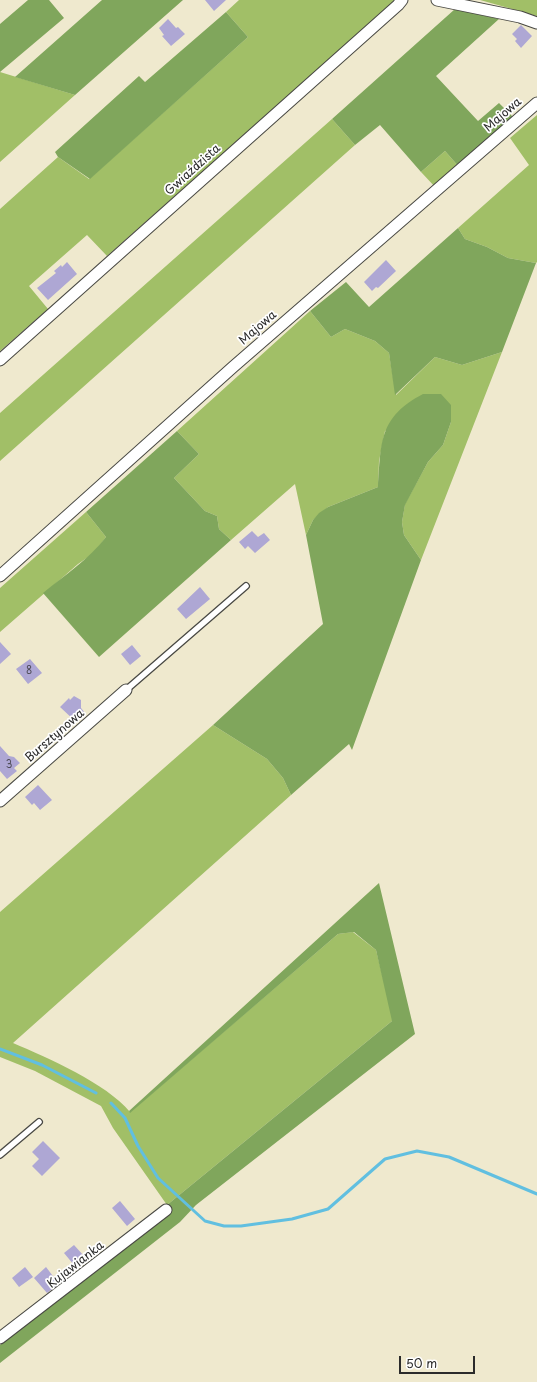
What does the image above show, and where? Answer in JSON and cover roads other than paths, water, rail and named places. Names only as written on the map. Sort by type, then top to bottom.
[{"type":"street","name":"Gwiaździsta","points":[[0,360],[402,0]]},
{"type":"street","points":[[438,0],[520,17],[537,23]]},
{"type":"street","name":"Majowa","points":[[0,576],[233,367],[537,103]]},
{"type":"street","name":"Bursztynowa","points":[[0,801],[126,690]]},
{"type":"street","name":"Kujawianka","points":[[0,1338],[166,1210]]},
{"type":"lane","points":[[126,690],[246,586]]},
{"type":"lane","points":[[0,1155],[39,1122]]},
{"type":"waterway","points":[[0,1049],[42,1065],[96,1093]]},
{"type":"waterway","points":[[111,1103],[125,1118],[138,1146],[158,1178],[205,1221],[224,1226],[241,1226],[292,1219],[328,1209],[385,1159],[417,1151],[449,1157],[537,1194]]}]
